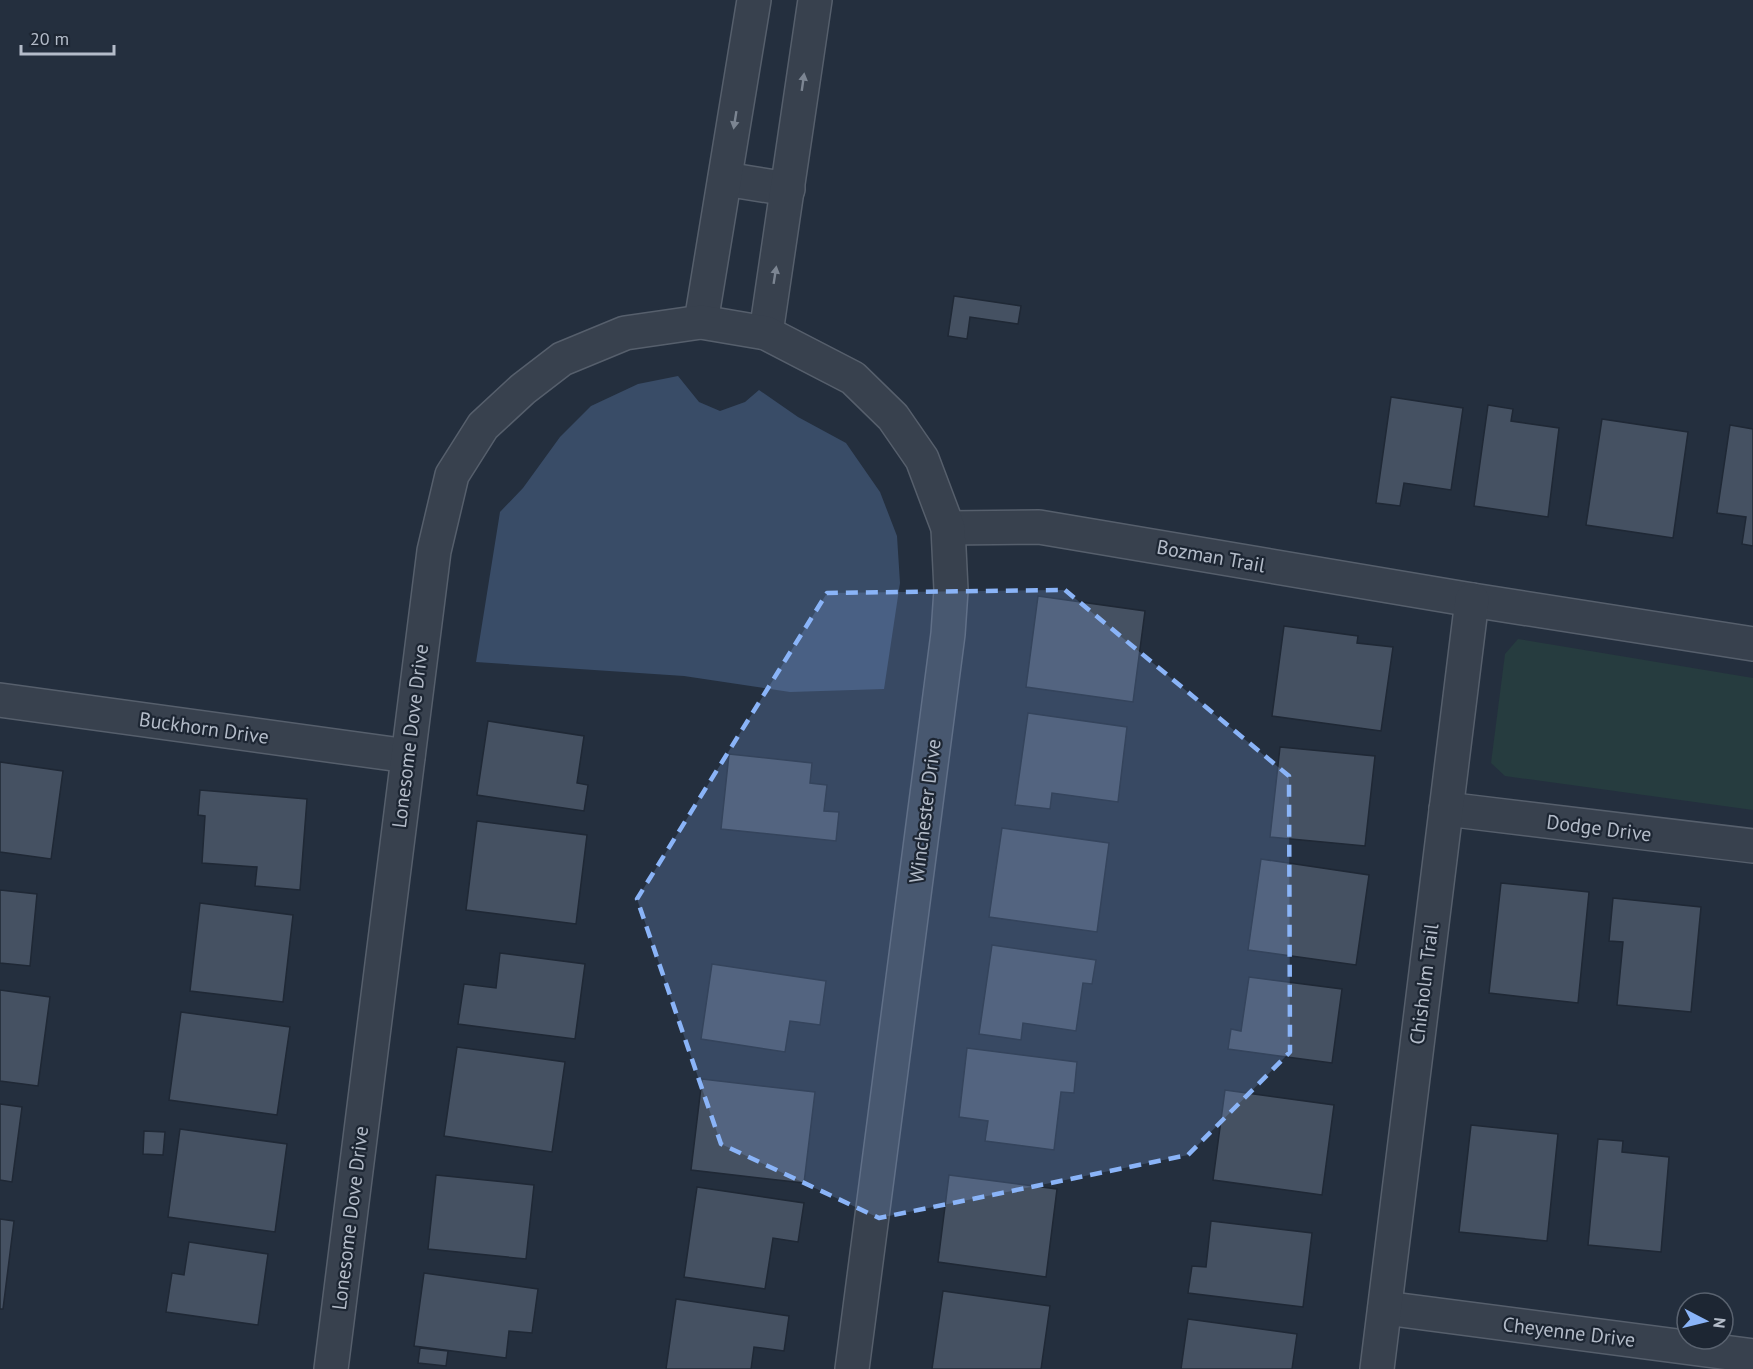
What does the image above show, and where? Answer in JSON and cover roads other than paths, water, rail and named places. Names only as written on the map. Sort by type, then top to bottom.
[{"type":"street","points":[[701,322],[754,0]]},
{"type":"street","points":[[766,333],[815,0]]},
{"type":"street","points":[[725,179],[788,189]]},
{"type":"street","name":"Lonesome Dove Drive","points":[[331,1369],[434,551],[452,475],[483,426],[562,359],[625,333],[701,322],[766,333]]},
{"type":"street","name":"Winchester Drive","points":[[766,333],[853,378],[893,417],[922,459],[948,528],[951,591],[948,634],[852,1369]]},
{"type":"street","name":"Bozman Trail","points":[[948,528],[1039,527],[1472,600]]},
{"type":"street","points":[[1472,600],[1753,644]]},
{"type":"street","name":"Chisholm Trail","points":[[1377,1369],[1472,600]]},
{"type":"street","name":"Buckhorn Drive","points":[[0,700],[408,756]]},
{"type":"street","name":"Dodge Drive","points":[[1446,809],[1753,846]]},
{"type":"street","name":"Cheyenne Drive","points":[[1385,1308],[1753,1356]]},
{"type":"water","points":[[678,376],[699,402],[720,411],[745,402],[759,390],[798,417],[846,443],[880,492],[897,536],[900,583],[884,689],[790,692],[684,676],[476,662],[500,512],[523,488],[560,437],[591,406],[638,384]]}]
